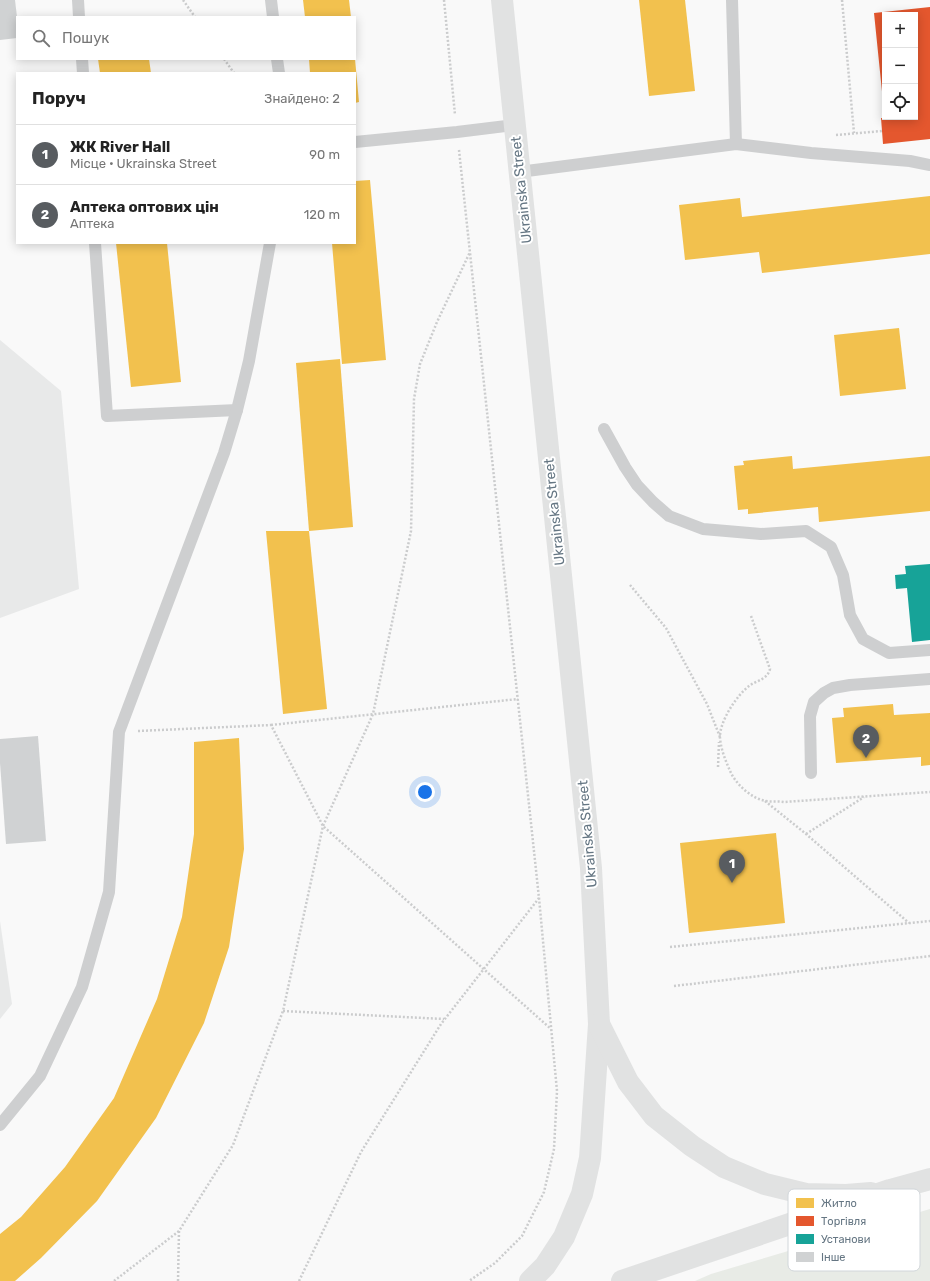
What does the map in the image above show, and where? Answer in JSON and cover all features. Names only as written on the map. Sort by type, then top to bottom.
[{"type":"main road","name":"Ukrainska Street","points":[[502,0],[592,868],[599,1024],[590,1158],[582,1194],[564,1237],[545,1266],[530,1281]]},
{"type":"main road","name":"Ukrainska Street","points":[[599,1024],[628,1082],[654,1116],[692,1146],[724,1167],[765,1184],[788,1190]]},
{"type":"main road","points":[[894,1189],[930,1179]]},
{"type":"main road","points":[[622,1281],[788,1225]]},
{"type":"lane","points":[[78,0],[79,16]]},
{"type":"lane","points":[[271,0],[273,16]]},
{"type":"lane","points":[[732,0],[736,144]]},
{"type":"lane","points":[[82,60],[83,72]]},
{"type":"lane","points":[[277,60],[278,72]]},
{"type":"lane","points":[[356,142],[457,132],[514,124]]},
{"type":"lane","points":[[519,172],[736,144],[810,153],[910,161],[930,165]]},
{"type":"lane","points":[[95,244],[107,416],[237,410]]},
{"type":"lane","points":[[0,1125],[40,1076],[82,987],[109,892],[119,732],[224,452],[237,410],[249,360],[270,244]]},
{"type":"lane","points":[[604,429],[625,467],[637,485],[669,516],[703,529],[761,534],[806,531],[831,547],[843,575],[850,615],[863,639],[888,653],[930,650]]},
{"type":"lane","points":[[811,773],[810,716],[814,702],[824,692],[833,688],[850,685],[930,679]]},
{"type":"path","points":[[183,0],[194,16]]},
{"type":"path","points":[[444,0],[539,898],[557,1091],[554,1149],[544,1192],[522,1236],[495,1263],[469,1281]]},
{"type":"path","points":[[842,0],[854,133]]},
{"type":"path","points":[[225,60],[233,72]]},
{"type":"path","points":[[114,1281],[179,1231],[233,1145],[284,1011],[323,826],[373,714],[411,531],[414,399],[420,364],[437,322],[470,252]]},
{"type":"path","points":[[630,585],[666,628],[706,704],[720,737],[724,758],[733,777],[748,793],[764,801],[806,834],[910,923]]},
{"type":"path","points":[[718,767],[720,737],[725,716],[737,698],[749,686],[768,675],[770,669],[751,616]]},
{"type":"path","points":[[119,732],[270,725],[518,699]]},
{"type":"path","points":[[270,725],[323,826],[551,1029]]},
{"type":"path","points":[[764,801],[784,802],[930,792]]},
{"type":"path","points":[[806,834],[865,796]]},
{"type":"path","points":[[299,1281],[360,1152],[444,1019],[539,898]]},
{"type":"path","points":[[670,947],[930,921]]},
{"type":"path","points":[[674,986],[930,956]]},
{"type":"path","points":[[284,1011],[444,1019]]},
{"type":"path","points":[[178,1281],[179,1231]]},
{"type":"shaded area","points":[[0,340],[61,391],[79,589],[0,618]]},
{"type":"shaded area","points":[[0,921],[12,1004],[0,1019]]},
{"type":"shaded area","points":[[930,1209],[930,1281],[695,1281],[711,1274],[788,1251],[788,1271],[920,1271],[920,1212]]},
{"type":"building: Житло","points":[[303,0],[349,0],[351,16],[305,16]]},
{"type":"building: Житло","points":[[639,0],[685,0],[695,91],[649,96]]},
{"type":"building: Житло","points":[[98,60],[149,60],[151,72],[100,72]]},
{"type":"building: Житло","points":[[309,60],[355,60],[359,102],[356,103],[356,72],[310,72]]},
{"type":"building: Житло","points":[[370,180],[386,360],[342,364],[332,244],[356,244],[356,181]]},
{"type":"building: Житло","points":[[930,196],[930,254],[762,273],[759,252],[685,260],[679,205],[740,198],[742,217]]},
{"type":"building: Житло","points":[[116,244],[167,244],[181,382],[131,387]]},
{"type":"building: Житло","points":[[899,328],[906,389],[840,396],[834,335]]},
{"type":"building: Житло","points":[[340,359],[353,527],[309,531],[296,363]]},
{"type":"building: Житло","points":[[792,456],[793,469],[930,456],[930,511],[819,522],[818,507],[748,514],[748,509],[738,510],[734,466],[744,465],[743,461]]},
{"type":"building: Житло","points":[[266,531],[309,531],[327,709],[283,714]]},
{"type":"building: Житло","points":[[893,704],[894,715],[930,713],[930,765],[921,766],[921,757],[836,763],[832,718],[844,717],[843,708]]},
{"type":"building: Житло","points":[[239,738],[244,849],[229,947],[204,1023],[156,1118],[97,1201],[41,1258],[15,1281],[0,1281],[0,1234],[21,1217],[65,1167],[114,1098],[157,999],[182,917],[194,834],[194,742]]},
{"type":"building: Житло","points":[[776,833],[785,923],[689,933],[680,843]]},
{"type":"building: Торгівля","points":[[930,7],[930,139],[883,144],[881,118],[882,120],[918,120],[918,12],[883,12]]},
{"type":"building: Торгівля","points":[[882,12],[882,91],[874,13]]},
{"type":"building: Установи","points":[[930,564],[930,640],[912,642],[907,588],[896,589],[895,575],[906,574],[905,566]]},
{"type":"building: Інше","points":[[0,0],[15,0],[17,16],[16,38],[0,40]]},
{"type":"building: Інше","points":[[38,736],[46,841],[6,844],[0,763],[0,739]]},
{"type":"place","name":"Аптека оптових цін","points":[[866,758]]},
{"type":"place","name":"ЖК River Hall","points":[[732,883]]}]
